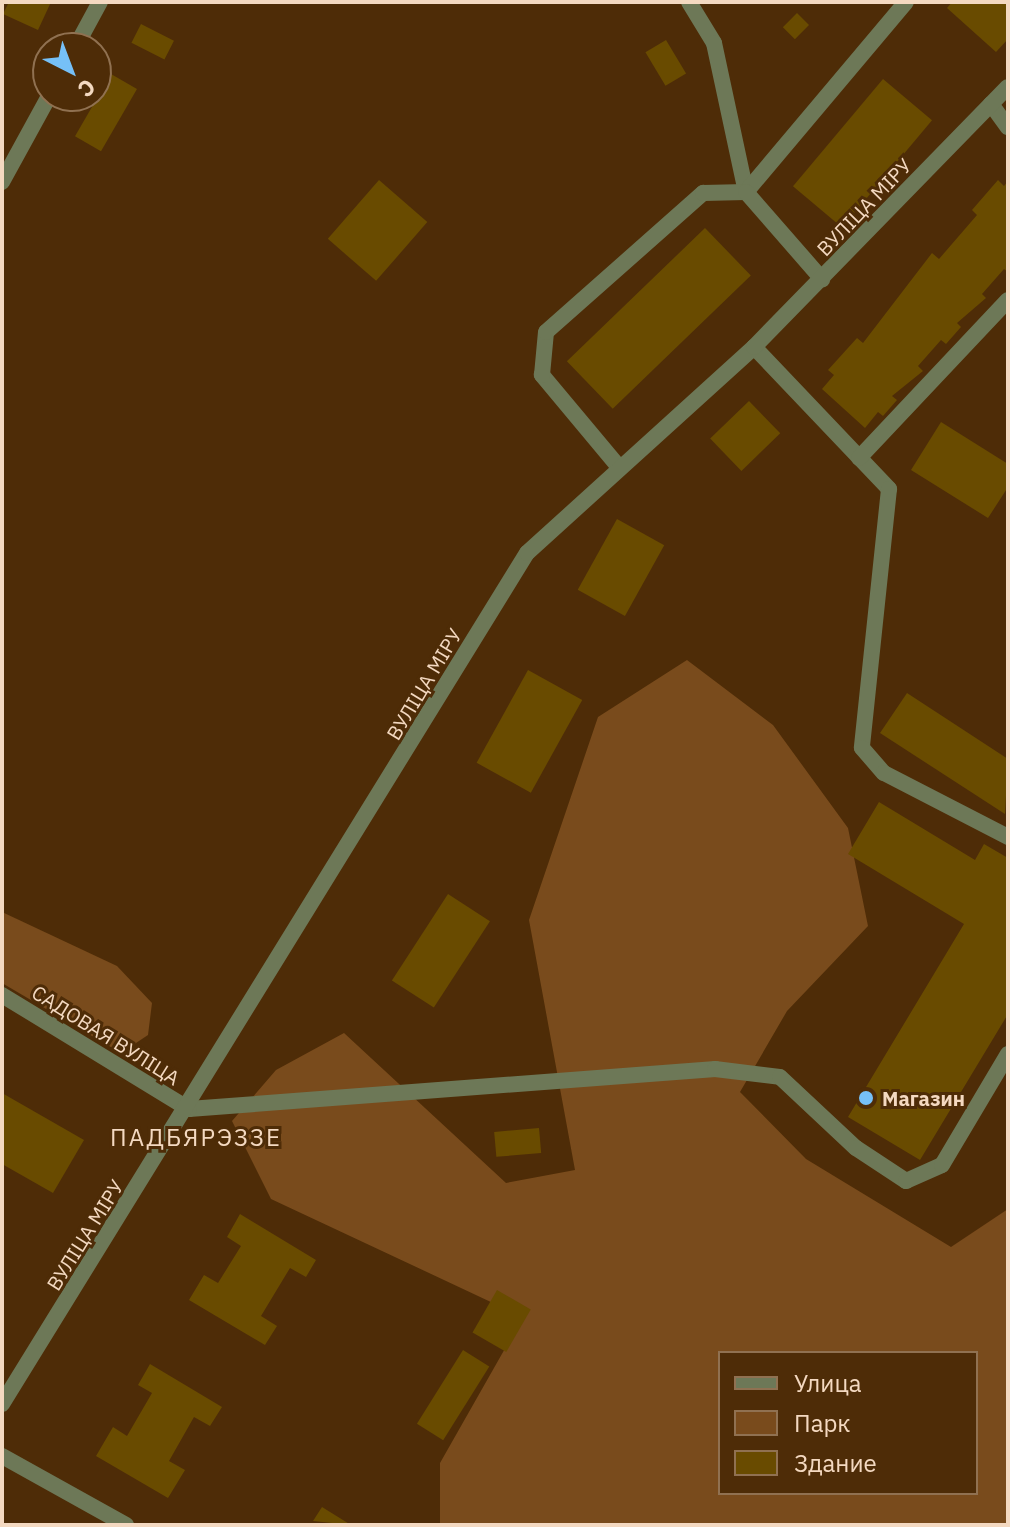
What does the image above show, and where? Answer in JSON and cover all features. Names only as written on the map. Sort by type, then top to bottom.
[{"type":"street","points":[[84,32],[100,2]]},
{"type":"street","points":[[689,2],[714,43],[746,192],[822,279]]},
{"type":"street","points":[[618,466],[542,375],[546,332],[703,193],[746,192],[906,2]]},
{"type":"street","name":"ВУЛІЦА МІРУ","points":[[2,1404],[189,1109],[527,553],[618,466],[754,347],[1008,87]]},
{"type":"street","points":[[991,104],[1008,127]]},
{"type":"street","points":[[5,176],[40,112]]},
{"type":"street","points":[[859,458],[1008,300]]},
{"type":"street","points":[[754,347],[889,489],[862,748],[884,773],[1008,837]]},
{"type":"street","name":"САДОВАЯ ВУЛІЦА","points":[[2,995],[189,1109]]},
{"type":"street","points":[[189,1109],[715,1069],[780,1077],[856,1148],[906,1181],[942,1165],[1008,1054]]},
{"type":"street","points":[[2,1456],[126,1525]]},
{"type":"green space","points":[[687,660],[773,725],[848,828],[868,926],[787,1011],[740,1092],[806,1159],[951,1247],[1008,1209],[1008,1525],[440,1525],[440,1463],[523,1317],[271,1199],[232,1121],[276,1070],[344,1033],[506,1183],[575,1170],[529,920],[598,717]]},
{"type":"green space","points":[[2,912],[117,966],[152,1003],[148,1035],[121,1053],[2,983]]},
{"type":"building","points":[[9,2],[51,2],[38,30],[3,14]]},
{"type":"building","points":[[952,2],[1008,2],[1008,39],[996,52],[947,8]]},
{"type":"building","points":[[797,13],[809,25],[795,39],[783,27]]},
{"type":"building","points":[[141,24],[174,41],[164,60],[131,43]]},
{"type":"building","points":[[666,40],[686,73],[666,86],[645,52]]},
{"type":"building","points":[[112,75],[137,89],[101,151],[75,136],[89,112],[112,112]]},
{"type":"building","points":[[883,79],[932,120],[842,227],[793,186]]},
{"type":"building","points":[[379,180],[427,222],[376,281],[328,239]]},
{"type":"building","points":[[998,180],[1004,186],[1008,181],[1008,272],[1004,269],[982,294],[986,298],[957,323],[961,327],[946,344],[941,340],[918,366],[923,371],[892,396],[897,400],[883,416],[878,412],[865,428],[822,389],[834,375],[828,370],[857,338],[863,343],[932,253],[939,259],[977,215],[972,210]]},
{"type":"building","points":[[705,228],[751,275],[613,409],[567,361]]},
{"type":"building","points":[[749,401],[780,433],[741,471],[710,439]]},
{"type":"building","points":[[941,422],[1008,464],[1008,487],[988,518],[911,470]]},
{"type":"building","points":[[617,519],[664,545],[625,616],[578,590]]},
{"type":"building","points":[[528,670],[582,700],[531,793],[477,763]]},
{"type":"building","points":[[907,693],[1008,759],[1005,814],[880,733]]},
{"type":"building","points":[[879,802],[975,860],[984,844],[1008,858],[1008,1014],[920,1160],[848,1117],[964,924],[848,854]]},
{"type":"building","points":[[448,894],[490,921],[434,1008],[392,980]]},
{"type":"building","points":[[2,1093],[84,1140],[53,1193],[2,1164]]},
{"type":"building","points":[[539,1128],[541,1153],[496,1157],[494,1132]]},
{"type":"building","points":[[240,1214],[316,1260],[306,1277],[290,1268],[261,1316],[277,1326],[265,1345],[189,1300],[204,1275],[218,1283],[241,1246],[227,1237]]},
{"type":"building","points":[[497,1290],[531,1310],[506,1352],[472,1332]]},
{"type":"building","points":[[463,1350],[489,1366],[443,1440],[417,1424]]},
{"type":"building","points":[[150,1364],[222,1407],[210,1426],[194,1417],[169,1461],[185,1470],[168,1498],[96,1456],[113,1427],[127,1436],[152,1393],[138,1385]]},
{"type":"building","points":[[322,1507],[351,1525],[313,1521]]},
{"type":"place","name":"Магазин","points":[[866,1098]]},
{"type":"district","name":"ПАДБЯРЭЗЗЕ","points":[[196,1138]]}]
